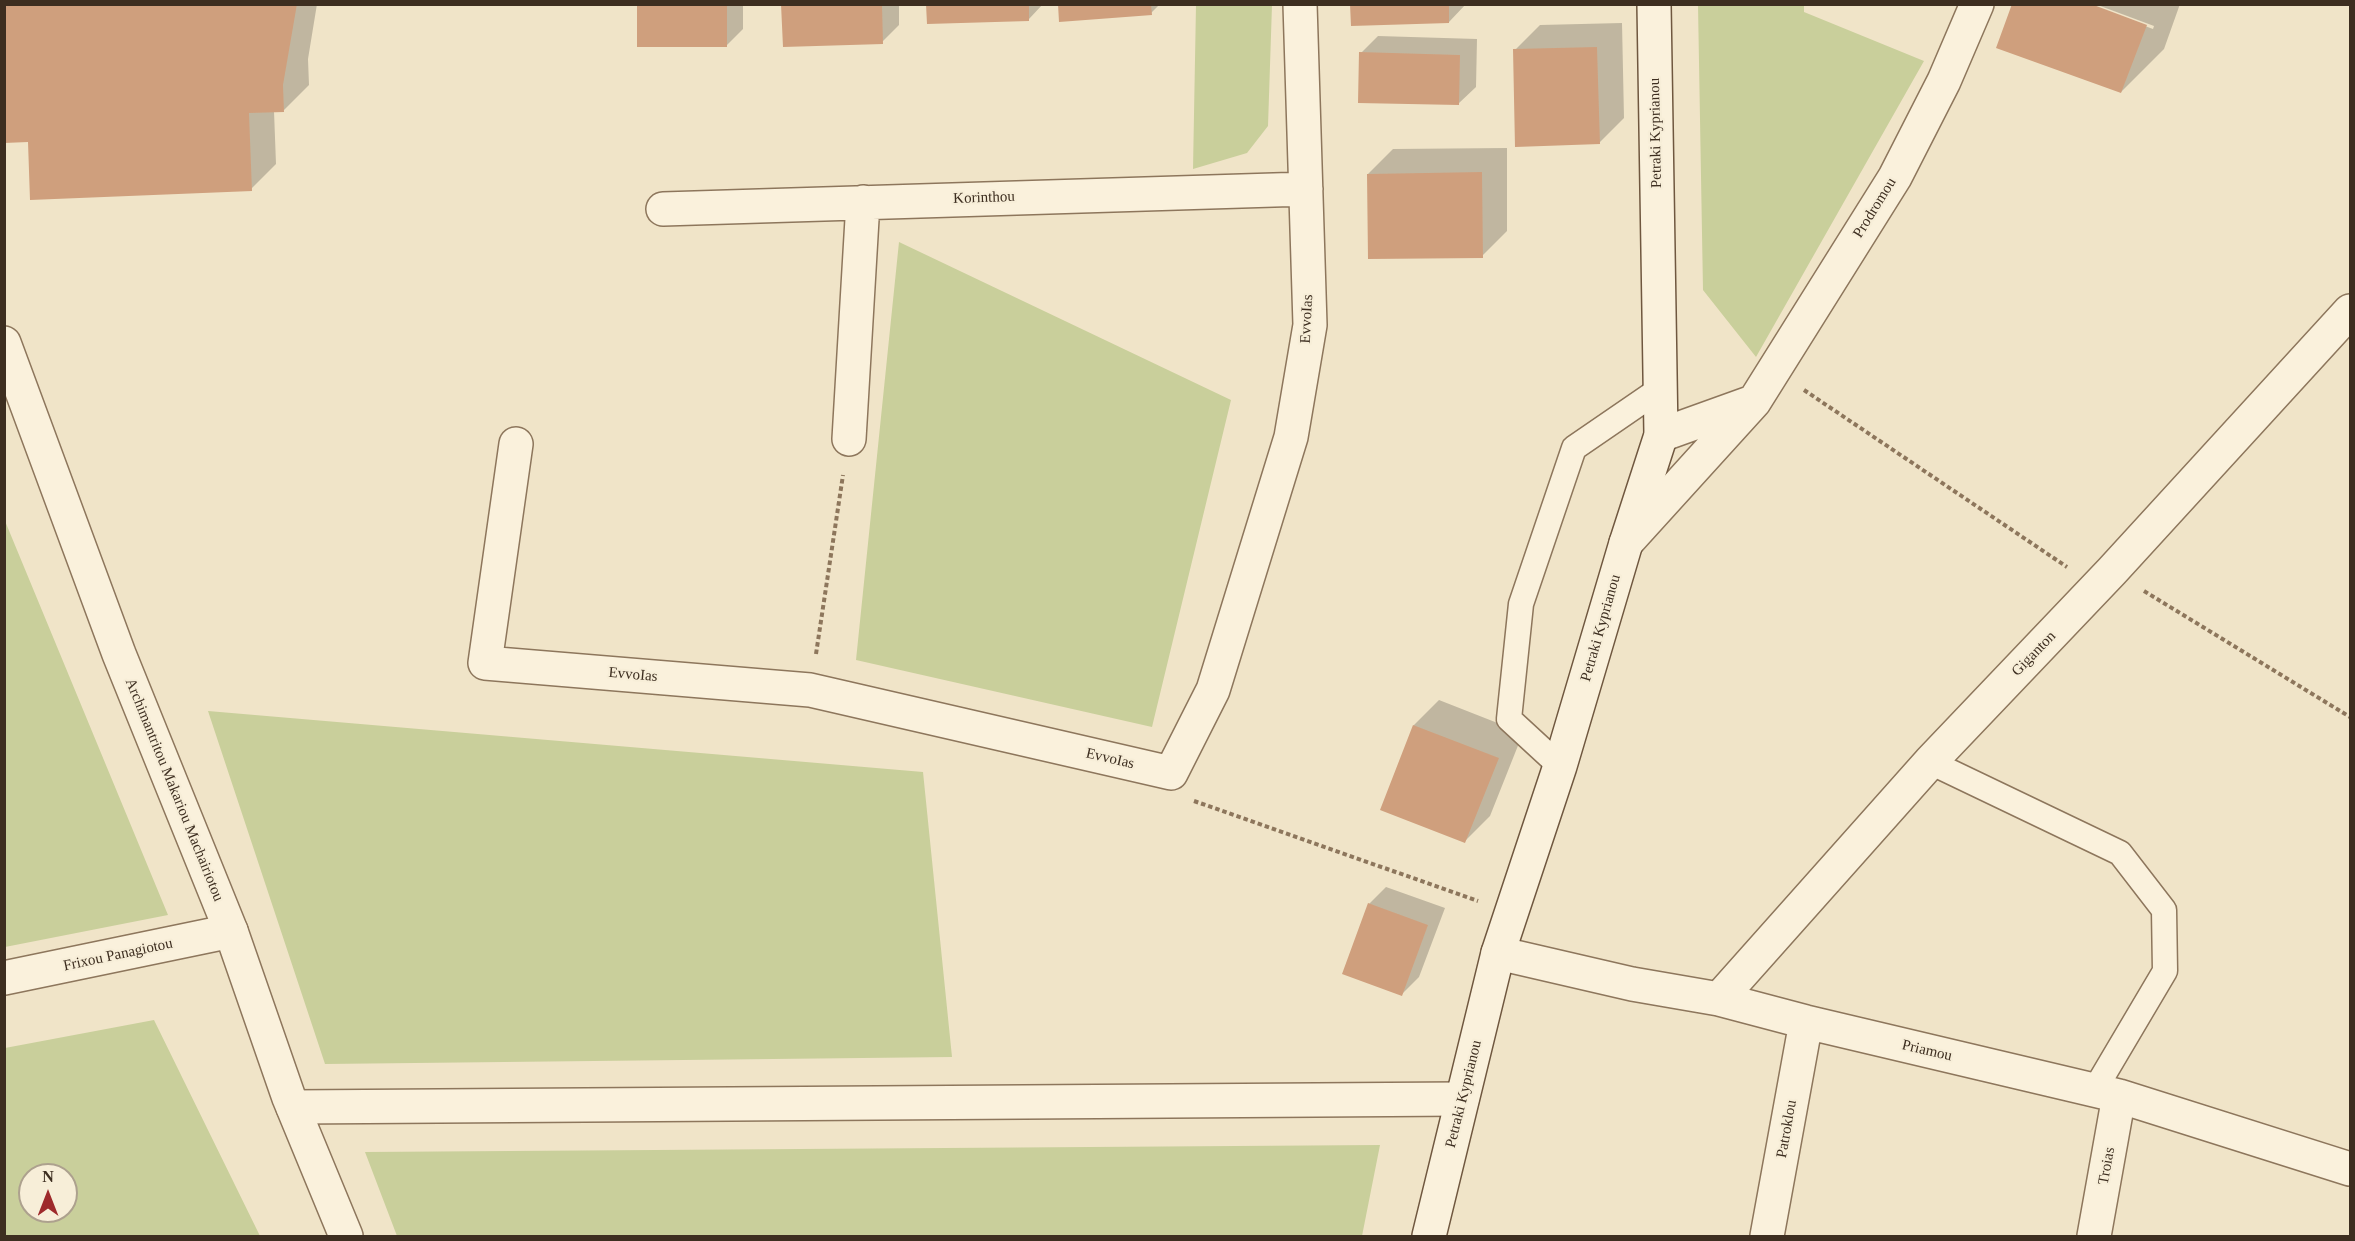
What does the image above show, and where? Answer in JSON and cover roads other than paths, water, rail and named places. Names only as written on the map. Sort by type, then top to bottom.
[{"type":"street","name":"EvvoIas","points":[[516,444],[485,663],[810,690],[1171,773],[1213,690],[1291,437],[1310,325],[1300,4]]},
{"type":"street","name":"Petraki Kyprianou","points":[[1429,1236],[1498,953],[1560,766],[1626,543],[1661,435],[1654,4]]},
{"type":"street","name":"Prodromou","points":[[1626,543],[1754,402],[1894,177],[1944,81],[1977,4]]},
{"type":"street","name":"Korinthou","points":[[663,209],[1306,189]]},
{"type":"street","points":[[849,439],[863,202]]},
{"type":"street","name":"Giganton","points":[[1719,999],[1930,762],[2105,579],[2350,311]]},
{"type":"street","name":"Archimantritou Makariou Machairiotou","points":[[4,343],[119,654],[231,931],[293,1107],[346,1236]]},
{"type":"street","points":[[1661,435],[1754,402]]},
{"type":"street","name":"Frixou Panagiotou","points":[[4,978],[231,931]]},
{"type":"street","name":"Priamou","points":[[1498,953],[1632,984],[1719,999],[1806,1022],[2106,1093],[2350,1169]]},
{"type":"street","name":"Patroklou","points":[[1767,1236],[1806,1022]]},
{"type":"street","name":"Troias","points":[[2094,1236],[2106,1093]]},
{"type":"street","points":[[293,1107],[1462,1099]]},
{"type":"lane","points":[[1560,766],[1509,719],[1521,604],[1574,448],[1660,389]]},
{"type":"lane","points":[[1930,762],[2120,853],[2164,910],[2165,971],[2106,1093]]}]
